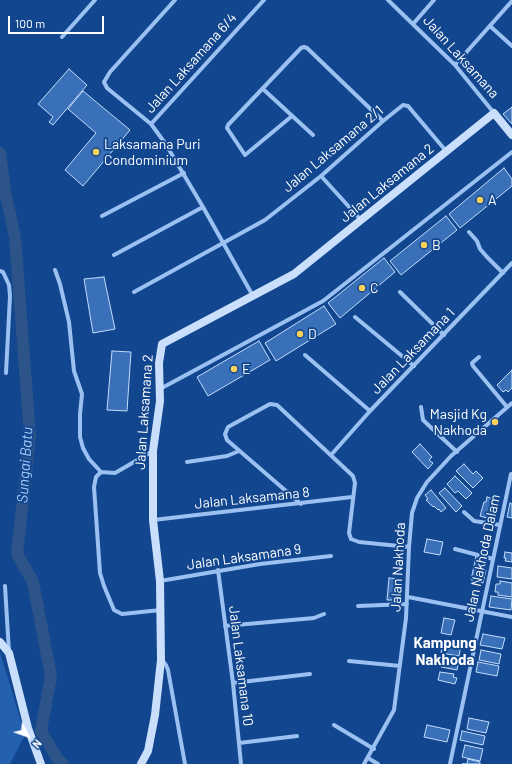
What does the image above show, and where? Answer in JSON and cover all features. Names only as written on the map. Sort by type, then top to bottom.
[{"type":"street","points":[[62,37],[95,0]]},
{"type":"street","points":[[175,0],[110,72],[104,82],[107,88],[151,124],[165,143],[184,173],[254,297]]},
{"type":"street","name":"Jalan Laksamana 6/4","points":[[151,124],[264,0]]},
{"type":"street","name":"Jalan Laksamana","points":[[388,0],[455,66],[512,135]]},
{"type":"street","points":[[413,24],[434,0]]},
{"type":"street","points":[[455,66],[512,1]]},
{"type":"street","points":[[490,26],[512,46]]},
{"type":"street","points":[[292,116],[245,155],[227,128],[227,126],[262,89],[301,48],[304,47],[307,48],[383,121]]},
{"type":"street","points":[[262,89],[313,136]]},
{"type":"street","name":"Jalan Laksamana 2/1","points":[[134,292],[265,220],[321,176],[403,105],[408,106],[447,151]]},
{"type":"street","name":"Jalan Laksamana 2","points":[[141,764],[148,751],[161,660],[160,581],[153,520],[153,451],[160,402],[158,363],[162,344],[254,297],[294,274],[494,113]]},
{"type":"street","points":[[160,390],[323,301],[512,152]]},
{"type":"street","points":[[102,216],[184,173]]},
{"type":"street","points":[[321,176],[362,220]]},
{"type":"street","points":[[114,255],[203,207]]},
{"type":"street","points":[[469,232],[477,241],[480,249],[503,272]]},
{"type":"street","name":"Jalan Laksamana 1","points":[[331,454],[370,411],[512,263]]},
{"type":"street","points":[[55,270],[69,322],[74,371],[82,394],[80,437],[83,448],[101,472],[115,473],[153,451]]},
{"type":"street","points":[[0,271],[9,285],[10,296],[6,373]]},
{"type":"street","points":[[400,292],[444,335]]},
{"type":"street","points":[[355,317],[414,366]]},
{"type":"street","points":[[305,355],[370,411]]},
{"type":"street","points":[[479,357],[472,363],[473,366],[507,407]]},
{"type":"street","name":"Jalan Nakhoda","points":[[364,764],[374,749],[394,710],[408,597],[409,547],[412,513],[417,498],[426,482],[512,403]]},
{"type":"street","points":[[301,504],[227,440],[225,434],[228,427],[270,404],[277,405],[353,476],[355,483],[352,497],[349,533],[351,539],[359,542],[409,547]]},
{"type":"street","points":[[421,407],[423,420],[457,452]]},
{"type":"street","points":[[187,462],[227,456],[239,451]]},
{"type":"street","points":[[101,472],[96,477],[94,487],[100,573],[112,607],[114,610],[122,614],[161,610]]},
{"type":"street","name":"Jalan Nakhoda Dalam","points":[[450,764],[511,474]]},
{"type":"street","name":"Jalan Laksamana 8","points":[[153,520],[352,497]]},
{"type":"street","points":[[464,512],[474,521],[500,526]]},
{"type":"street","points":[[455,549],[493,559]]},
{"type":"street","name":"Jalan Laksamana 9","points":[[160,581],[218,570],[331,556]]},
{"type":"street","name":"Jalan Laksamana 10","points":[[218,570],[233,683],[241,764]]},
{"type":"street","points":[[5,586],[9,652],[28,728],[42,764]]},
{"type":"street","points":[[408,597],[512,617]]},
{"type":"street","points":[[358,606],[407,604]]},
{"type":"street","points":[[225,626],[314,618],[324,614]]},
{"type":"street","points":[[0,642],[9,652]]},
{"type":"street","points":[[161,660],[166,665],[168,670],[186,764]]},
{"type":"street","points":[[349,660],[400,666]]},
{"type":"street","points":[[233,683],[310,674]]},
{"type":"street","points":[[334,725],[374,749]]},
{"type":"street","points":[[239,743],[297,736]]},
{"type":"street","points":[[368,758],[378,764]]},
{"type":"shaded area","points":[[0,652],[25,735],[10,764],[0,764]]},
{"type":"building","points":[[69,69],[87,85],[53,125],[49,122],[53,117],[38,104]]},
{"type":"building","name":"Laksamana Puri Condominium","points":[[83,91],[130,130],[83,186],[65,170],[96,133],[68,109]]},
{"type":"building","points":[[512,107],[512,124],[503,114]]},
{"type":"building","name":"A","points":[[504,168],[512,179],[512,186],[460,228],[449,214]]},
{"type":"building","name":"B","points":[[446,216],[457,230],[401,275],[390,261]]},
{"type":"building","name":"C","points":[[384,258],[395,272],[340,318],[328,303]]},
{"type":"building","points":[[104,277],[115,329],[93,333],[84,279]]},
{"type":"building","name":"D","points":[[324,306],[336,324],[276,361],[265,343]]},
{"type":"building","name":"E","points":[[259,341],[270,360],[208,396],[197,377]]},
{"type":"building","points":[[112,351],[131,352],[127,411],[107,410]]},
{"type":"building","points":[[512,370],[512,388],[508,392],[506,390],[503,392],[497,385]]},
{"type":"building","points":[[420,444],[432,457],[429,460],[433,463],[428,469],[412,452]]},
{"type":"building","points":[[464,464],[473,474],[476,471],[483,478],[473,488],[456,471]]},
{"type":"building","points":[[455,476],[472,493],[466,499],[458,491],[455,493],[447,484]]},
{"type":"building","points":[[445,488],[462,506],[456,512],[439,493]]},
{"type":"building","points":[[431,490],[446,508],[441,512],[426,500],[428,499],[425,495]]},
{"type":"building","points":[[487,497],[497,500],[494,520],[480,516]]},
{"type":"building","points":[[510,503],[512,504],[512,518],[507,517]]},
{"type":"building","points":[[427,539],[443,542],[440,555],[424,552]]},
{"type":"building","points":[[505,552],[512,553],[512,562],[505,561]]},
{"type":"building","points":[[476,556],[487,559],[483,583],[471,580]]},
{"type":"building","points":[[498,566],[512,568],[512,579],[497,577]]},
{"type":"building","points":[[389,578],[400,579],[399,598],[395,597],[394,600],[387,600]]},
{"type":"building","points":[[500,581],[512,583],[512,597],[498,595],[498,592],[495,592],[496,584],[500,584]]},
{"type":"building","points":[[491,596],[512,599],[511,610],[489,607]]},
{"type":"building","points":[[444,618],[455,620],[451,635],[441,633]]},
{"type":"building","points":[[483,634],[505,638],[502,649],[480,645]]},
{"type":"building","points":[[443,642],[461,645],[459,656],[441,653]]},
{"type":"building","points":[[481,650],[501,654],[499,664],[479,660]]},
{"type":"building","points":[[440,656],[459,660],[457,670],[438,665]]},
{"type":"building","points":[[478,662],[499,666],[497,676],[476,672]]},
{"type":"building","points":[[440,672],[454,674],[453,677],[457,678],[455,684],[438,680]]},
{"type":"building","points":[[469,718],[489,722],[486,733],[467,729]]},
{"type":"building","points":[[427,725],[450,730],[447,742],[424,737]]},
{"type":"building","points":[[462,731],[485,736],[483,745],[460,740]]},
{"type":"building","points":[[465,745],[483,749],[480,761],[462,757]]},
{"type":"building","points":[[468,759],[480,762],[480,764],[467,764]]},
{"type":"waterway","name":"Sungai Batu","points":[[0,153],[6,196],[15,237],[30,436],[17,554],[33,582],[51,676],[41,731],[57,758],[63,764]]},
{"type":"place","name":"Laksamana Puri Condominium","points":[[96,152]]},
{"type":"place","name":"A","points":[[480,200]]},
{"type":"place","name":"B","points":[[424,245]]},
{"type":"place","name":"C","points":[[362,288]]},
{"type":"place","name":"D","points":[[300,334]]},
{"type":"place","name":"E","points":[[234,369]]},
{"type":"place","name":"Masjid Kg Nakhoda","points":[[495,422]]},
{"type":"district","name":"Kampung Nakhoda","points":[[445,652]]}]
